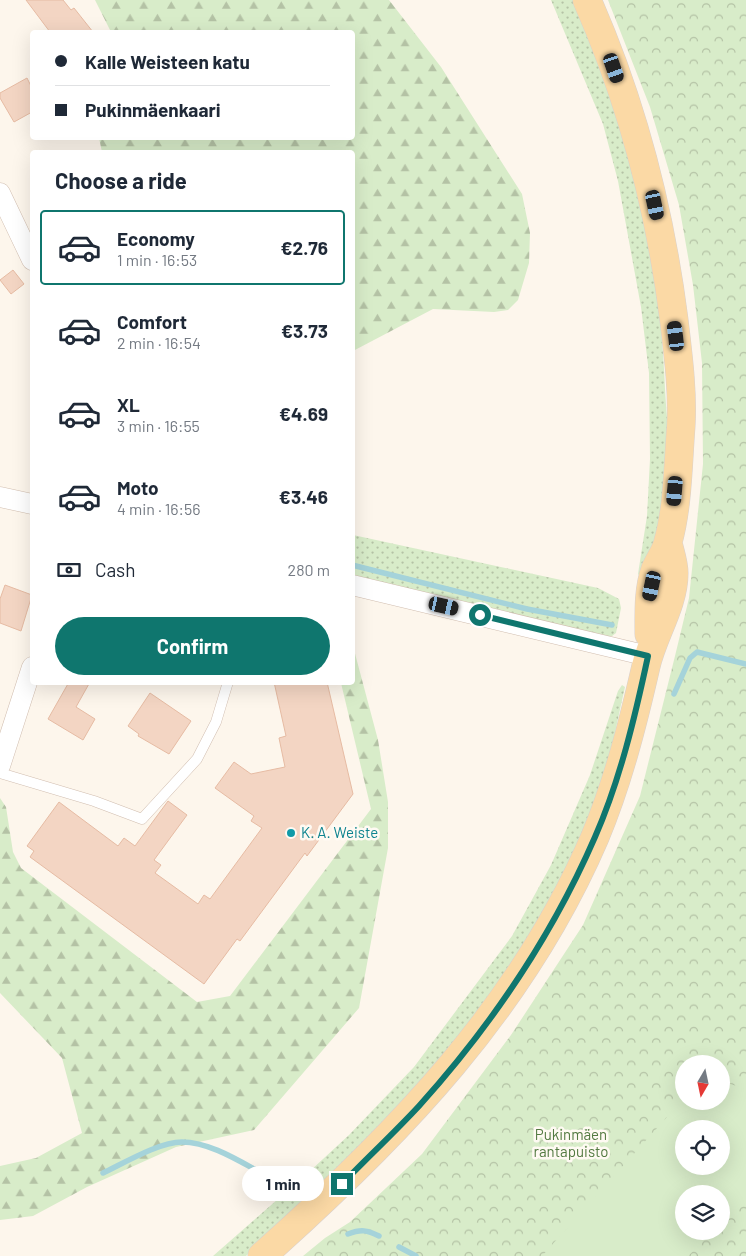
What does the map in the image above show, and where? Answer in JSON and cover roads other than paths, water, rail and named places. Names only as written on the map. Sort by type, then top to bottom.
[{"type":"main road","points":[[262,1256],[329,1197],[418,1107],[497,1010],[528,963],[576,878],[596,836],[622,757],[648,656],[670,599],[674,572],[668,543],[681,423],[678,354],[664,252],[633,120],[587,0]]},
{"type":"street","points":[[0,193],[30,256]]},
{"type":"street","points":[[0,497],[30,504]]},
{"type":"street","points":[[355,586],[648,656]]},
{"type":"street","points":[[0,766],[30,674]]},
{"type":"lane","points":[[0,773],[94,801],[142,819],[197,759],[216,722],[227,685]]},
{"type":"waterway","points":[[355,566],[527,609],[612,625]]},
{"type":"waterway","points":[[674,694],[690,658],[697,652],[746,664]]},
{"type":"waterway","points":[[103,1173],[152,1149],[182,1142],[204,1145],[215,1149],[267,1176]]},
{"type":"waterway","points":[[348,1234],[364,1231],[379,1236]]},
{"type":"waterway","points":[[399,1247],[416,1256]]},
{"type":"place","name":"K. A. Weiste","points":[[291,833]]},
{"type":"park label","name":"Pukinmäen rantapuisto","points":[[571,1144]]}]
